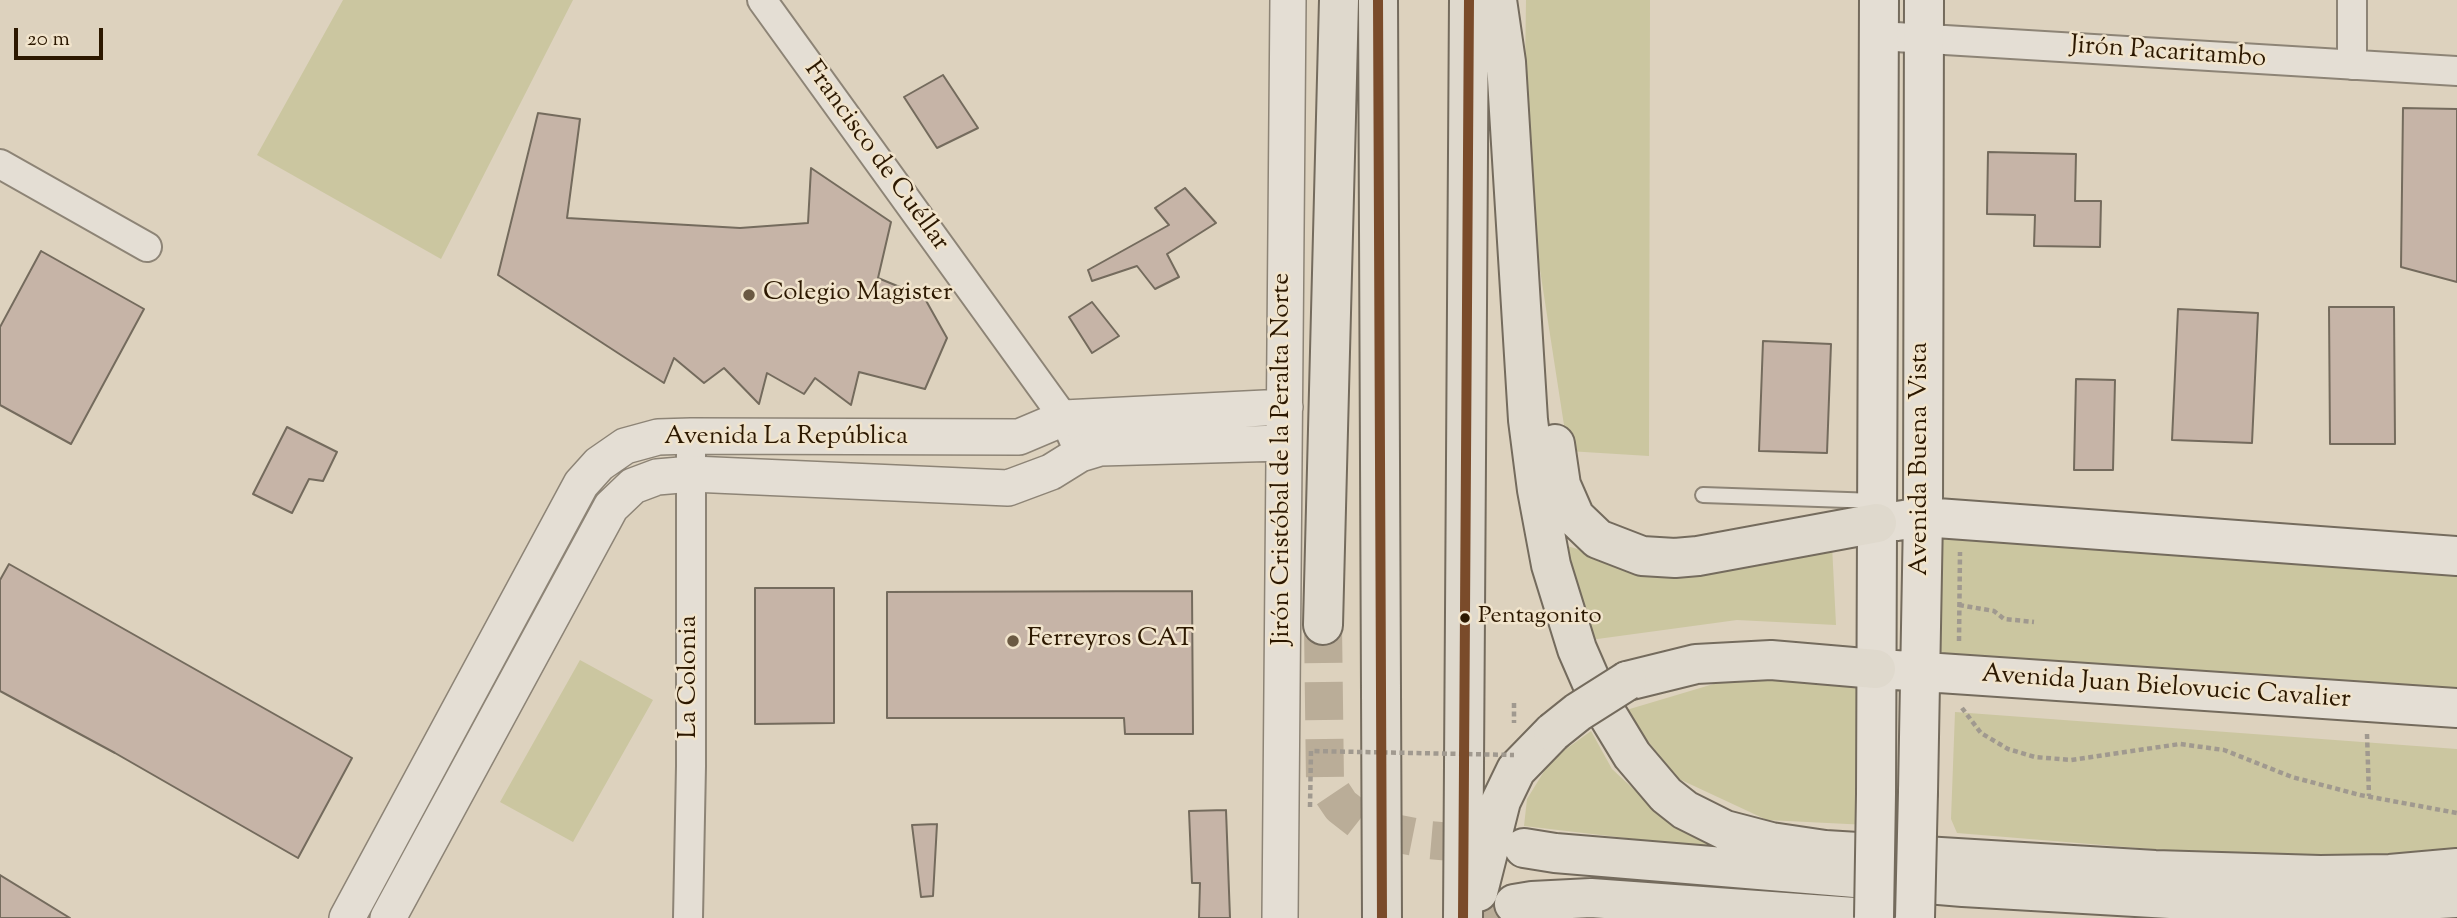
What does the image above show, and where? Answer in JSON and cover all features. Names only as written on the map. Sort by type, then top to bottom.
[{"type":"highway","points":[[1323,625],[1339,0]]},
{"type":"highway","points":[[1378,0],[1382,918]]},
{"type":"highway","points":[[1463,918],[1469,0]]},
{"type":"highway","points":[[1497,0],[1558,470],[1561,485],[1575,517],[1598,538],[1621,549],[1642,556],[1675,558],[1877,512]]},
{"type":"highway","points":[[1506,62],[1528,420],[1536,490],[1550,565],[1577,649],[1601,704],[1632,755],[1666,795],[1685,810],[1725,830],[1770,842],[1825,849],[2155,870],[2307,875],[2390,874],[2457,868]]},
{"type":"highway","points":[[1472,918],[1501,801],[1516,770],[1578,712],[1627,681],[1696,664],[1771,660],[1876,669]]},
{"type":"highway","points":[[1524,848],[1555,853],[1963,887],[2256,904],[2332,905],[2457,898]]},
{"type":"highway","points":[[1514,904],[1591,898],[1868,918]]},
{"type":"main road","name":"Avenida Buena Vista","points":[[1915,918],[1919,672],[1942,518],[1924,0]]},
{"type":"main road","name":"Avenida Buena Vista","points":[[1874,918],[1879,18]]},
{"type":"main road","points":[[1877,512],[2457,555]]},
{"type":"main road","name":"Avenida Juan Bielovucic Cavalier","points":[[1876,669],[2457,708]]},
{"type":"street","name":"Francisco de Cuéllar","points":[[762,0],[1064,418],[1080,454]]},
{"type":"street","name":"Jirón Cristóbal de la Peralta Norte","points":[[1280,918],[1287,0]]},
{"type":"street","points":[[2352,0],[2352,65]]},
{"type":"street","name":"Jirón Pacaritambo","points":[[1879,18],[1924,39],[2457,71]]},
{"type":"street","points":[[0,164],[147,247]]},
{"type":"street","name":"Avenida La República","points":[[347,918],[581,484],[599,464],[625,446],[658,437],[691,436],[1019,437],[1064,418],[1285,407]]},
{"type":"street","name":"La Colonia","points":[[688,918],[691,436]]},
{"type":"street","name":"Avenida La República","points":[[388,918],[611,507],[633,486],[657,477],[692,474],[1008,488],[1051,472],[1080,454],[1100,448],[1284,443]]},
{"type":"lane","points":[[1703,495],[1877,512]]},
{"type":"path","points":[[1942,518],[1959,605],[1958,649]]},
{"type":"path","points":[[1959,605],[1994,611],[2004,619],[2034,622]]},
{"type":"path","points":[[1958,701],[1981,733],[2008,749],[2035,757],[2071,760],[2180,744],[2224,750],[2292,776],[2369,796],[2457,813]]},
{"type":"path","points":[[2367,726],[2369,796]]},
{"type":"path","points":[[1310,807],[1311,751],[1514,755]]},
{"type":"shaded area","points":[[343,0],[573,0],[441,259],[257,155]]},
{"type":"shaded area","points":[[1526,0],[1650,0],[1649,456],[1568,451],[1532,218],[1524,142]]},
{"type":"shaded area","points":[[1935,538],[2457,570],[2457,692],[1937,655]]},
{"type":"shaded area","points":[[1560,544],[1675,577],[1832,545],[1836,625],[1737,620],[1590,640]]},
{"type":"shaded area","points":[[580,660],[653,700],[573,842],[500,802]]},
{"type":"shaded area","points":[[1737,677],[1867,682],[1868,825],[1767,820],[1679,779],[1623,711]]},
{"type":"shaded area","points":[[1955,712],[2457,749],[2457,849],[2424,850],[2320,863],[1957,833],[1951,819]]},
{"type":"shaded area","points":[[1591,731],[1612,769],[1656,810],[1728,850],[1524,826],[1527,799],[1551,760]]},
{"type":"building","points":[[943,75],[978,128],[937,148],[904,97]]},
{"type":"building","points":[[2403,108],[2457,109],[2457,282],[2401,267]]},
{"type":"building","points":[[538,113],[580,119],[567,218],[740,228],[808,223],[811,168],[891,222],[878,278],[924,297],[947,338],[925,389],[859,372],[851,405],[815,378],[804,394],[767,373],[759,404],[724,368],[704,383],[674,358],[664,383],[498,275]]},
{"type":"building","points":[[1988,152],[2076,154],[2075,201],[2101,201],[2100,247],[2034,246],[2035,215],[1987,214]]},
{"type":"building","points":[[1185,188],[1216,223],[1167,254],[1179,277],[1155,289],[1137,266],[1092,281],[1088,270],[1169,225],[1155,208]]},
{"type":"building","points":[[41,251],[144,309],[71,444],[0,405],[0,327]]},
{"type":"building","points":[[1092,302],[1119,336],[1092,353],[1069,317]]},
{"type":"building","points":[[2329,307],[2394,307],[2395,444],[2330,444]]},
{"type":"building","points":[[2178,309],[2258,313],[2252,443],[2172,440]]},
{"type":"building","points":[[1763,341],[1831,344],[1827,453],[1759,451]]},
{"type":"building","points":[[2076,379],[2115,380],[2113,470],[2074,470]]},
{"type":"building","points":[[287,427],[337,452],[323,481],[309,479],[292,513],[253,494]]},
{"type":"building","points":[[9,564],[352,758],[298,858],[115,753],[0,691],[0,580]]},
{"type":"building","points":[[755,588],[834,588],[834,723],[755,724]]},
{"type":"building","points":[[1192,591],[1193,734],[1125,734],[1124,718],[887,718],[887,592]]},
{"type":"building","points":[[1226,810],[1230,918],[1199,918],[1200,883],[1192,883],[1189,811]]},
{"type":"building","points":[[937,824],[933,896],[921,897],[912,825]]},
{"type":"building","points":[[0,875],[70,918],[0,918]]},
{"type":"tunnel","points":[[1323,625],[1325,782],[1341,806],[1369,828],[1429,840],[1498,846]]},
{"type":"tunnel","points":[[1472,918],[1514,904]]},
{"type":"transit line","points":[[1378,0],[1382,918]]},
{"type":"transit line","points":[[1463,918],[1469,0]]},
{"type":"place","name":"Colegio Magister","points":[[749,295]]},
{"type":"place","name":"Pentagonito","points":[[1465,618]]},
{"type":"place","name":"Ferreyros CAT","points":[[1013,641]]}]
